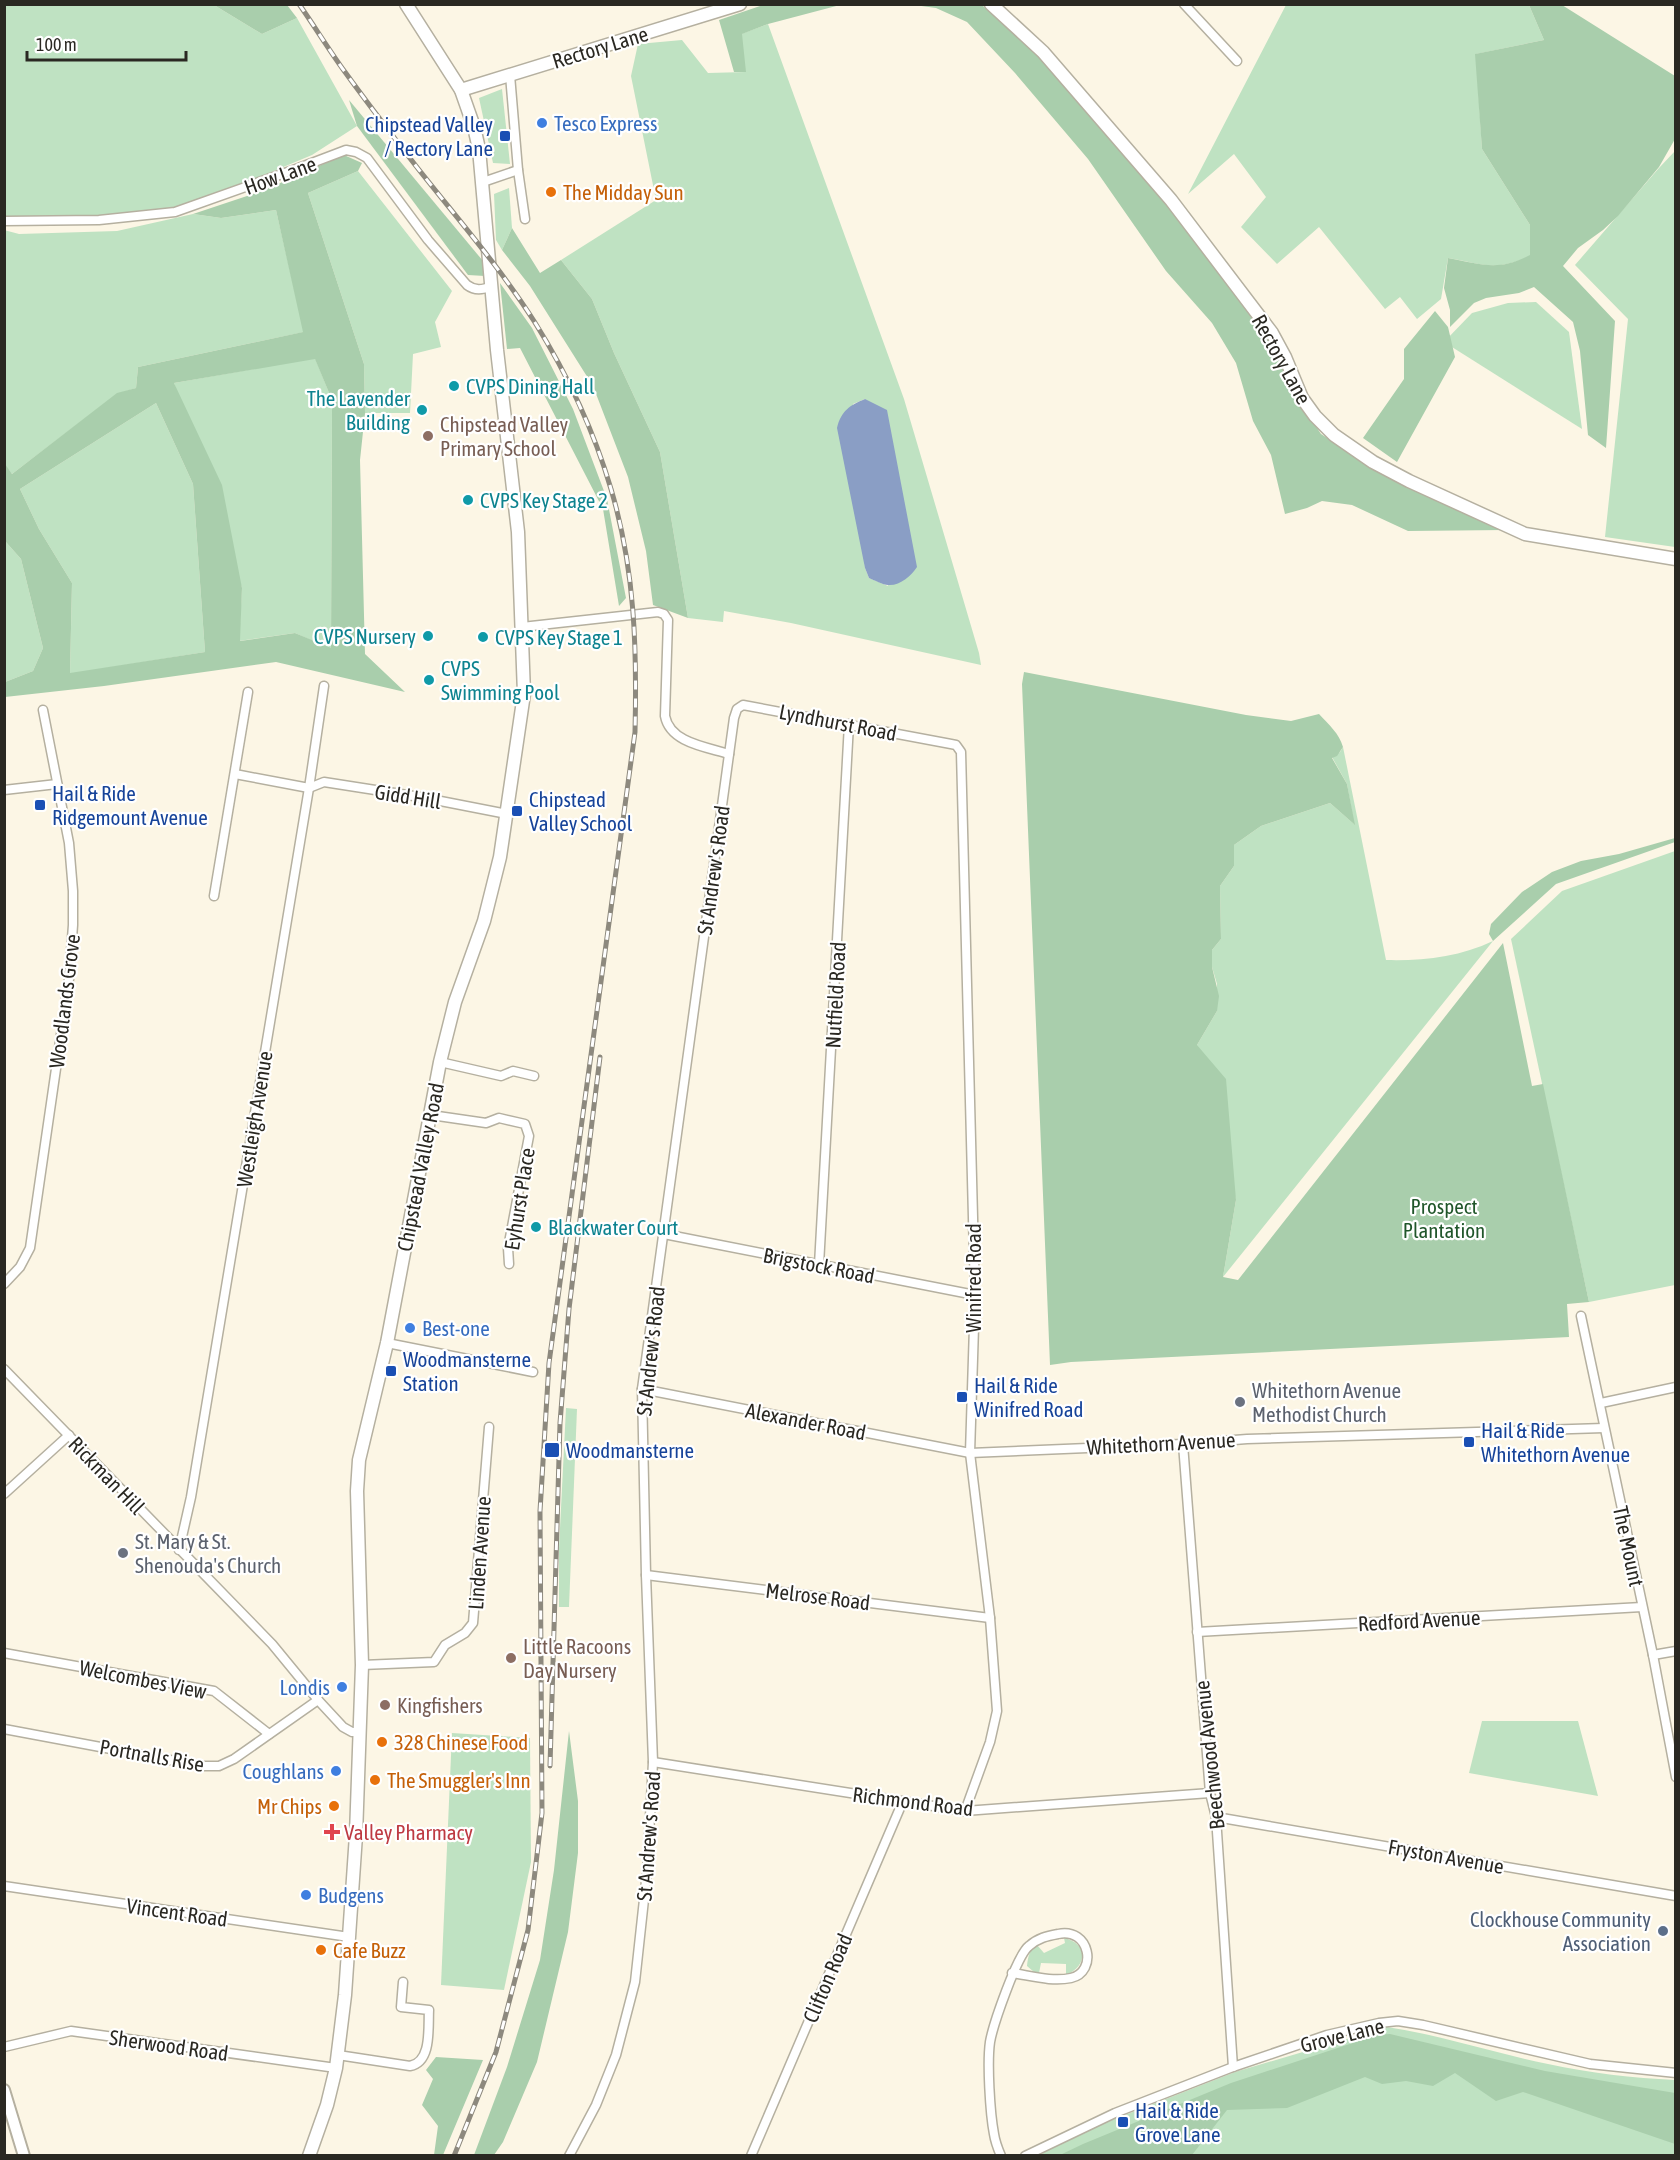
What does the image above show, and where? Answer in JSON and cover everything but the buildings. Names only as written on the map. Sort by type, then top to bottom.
[{"type":"main road","name":"Chipstead Valley Road","points":[[309,2156],[327,2105],[338,2055],[345,1995],[357,1835],[362,1665],[357,1476],[362,1444],[387,1343],[440,1062],[455,1002],[487,910],[507,814],[524,694],[518,532],[483,182],[474,127],[461,90],[406,4]]},
{"type":"main road","name":"Rectory Lane","points":[[461,90],[740,4]]},
{"type":"main road","name":"Rectory Lane","points":[[991,4],[1043,52],[1171,200],[1272,333],[1302,398],[1334,435],[1373,462],[1409,481],[1525,534],[1676,559]]},
{"type":"street","points":[[1184,4],[1238,61]]},
{"type":"street","points":[[510,75],[525,219]]},
{"type":"street","name":"How Lane","points":[[4,221],[99,220],[175,212],[346,150],[367,158],[428,240],[471,289],[477,290],[492,286]]},
{"type":"street","points":[[483,182],[519,170]]},
{"type":"street","points":[[522,627],[658,612],[664,614],[668,620],[666,716],[669,727],[682,738],[729,754]]},
{"type":"street","name":"Westleigh Avenue","points":[[179,1550],[191,1497],[324,686]]},
{"type":"street","points":[[214,896],[248,692]]},
{"type":"street","name":"Lyndhurst Road","points":[[734,718],[737,709],[746,705],[951,744]]},
{"type":"street","name":"Woodlands Grove","points":[[4,1284],[20,1267],[30,1248],[69,979],[73,925],[69,843],[43,710]]},
{"type":"street","name":"St Andrew's Road","points":[[569,2156],[596,2105],[616,2055],[635,1982],[647,1872],[653,1762],[642,1389],[734,718]]},
{"type":"street","name":"Nutfield Road","points":[[819,1265],[849,724]]},
{"type":"street","name":"Winifred Road","points":[[951,744],[959,748],[962,757],[975,1295],[970,1453],[990,1618],[997,1711],[990,1742],[965,1811]]},
{"type":"street","name":"Gidd Hill","points":[[235,774],[309,788],[324,782],[507,814]]},
{"type":"street","points":[[4,790],[57,784]]},
{"type":"street","points":[[440,1062],[501,1076],[513,1071],[534,1076]]},
{"type":"street","name":"Eyhurst Place","points":[[431,1115],[486,1123],[499,1118],[525,1124],[529,1136],[508,1248],[509,1264]]},
{"type":"street","name":"Brigstock Road","points":[[664,1234],[975,1295]]},
{"type":"street","name":"The Mount","points":[[1581,1316],[1653,1655],[1676,1777]]},
{"type":"street","points":[[387,1343],[533,1372]]},
{"type":"street","name":"Rickman Hill","points":[[4,1369],[272,1644],[343,1727],[352,1732],[360,1732]]},
{"type":"street","points":[[1601,1403],[1676,1387]]},
{"type":"street","name":"Alexander Road","points":[[642,1389],[970,1453]]},
{"type":"street","name":"Linden Avenue","points":[[362,1665],[434,1662],[445,1645],[465,1633],[473,1623],[489,1427]]},
{"type":"street","name":"Whitethorn Avenue","points":[[970,1453],[1183,1444],[1246,1439],[1604,1428]]},
{"type":"street","points":[[4,1494],[69,1436]]},
{"type":"street","name":"Beechwood Avenue","points":[[1183,1444],[1210,1793],[1216,1817],[1233,2067]]},
{"type":"street","name":"Melrose Road","points":[[646,1575],[990,1618]]},
{"type":"street","name":"Redford Avenue","points":[[1197,1632],[1642,1608]]},
{"type":"street","points":[[1653,1655],[1676,1651]]},
{"type":"street","name":"Welcombes View","points":[[4,1653],[214,1691],[269,1734]]},
{"type":"street","name":"Portnalls Rise","points":[[4,1729],[210,1766],[227,1763],[318,1700]]},
{"type":"street","name":"Richmond Road","points":[[653,1762],[965,1811],[1210,1793]]},
{"type":"street","name":"Clifton Road","points":[[751,2156],[903,1802]]},
{"type":"street","name":"Fryston Avenue","points":[[1216,1817],[1676,1896]]},
{"type":"street","name":"Vincent Road","points":[[4,1887],[349,1937]]},
{"type":"street","points":[[1001,2156],[994,2134],[990,2085],[990,2042],[1012,1973],[1026,1947],[1041,1937],[1062,1933],[1074,1935],[1083,1940],[1088,1953],[1085,1967],[1074,1978],[1052,1980],[1012,1973]]},
{"type":"street","points":[[338,2055],[410,2067],[420,2062],[425,2054],[429,2010],[401,2007],[403,1982]]},
{"type":"street","name":"Grove Lane","points":[[1025,2156],[1115,2114],[1233,2067],[1327,2035],[1379,2023],[1398,2021],[1424,2025],[1590,2064],[1676,2073]]},
{"type":"street","name":"Sherwood Road","points":[[4,2047],[71,2031],[336,2068]]},
{"type":"street","points":[[4,2090],[24,2156]]},
{"type":"green space","points":[[4,5],[214,5],[262,34],[297,18],[357,126],[312,155],[175,212],[5,221]]},
{"type":"green space","points":[[214,5],[287,5],[297,18],[262,34]]},
{"type":"green space","points":[[763,5],[840,5],[768,24],[742,34],[746,72],[734,72],[719,20]]},
{"type":"green space","points":[[914,5],[982,5],[1037,54],[1173,209],[1275,346],[1289,386],[1321,434],[1384,475],[1505,530],[1408,531],[1352,505],[1322,501],[1285,514],[1271,455],[1253,421],[1236,363],[1212,323],[1166,271],[1088,159],[1015,73],[967,22],[936,8]]},
{"type":"green space","points":[[1286,5],[1529,5],[1544,40],[1476,54],[1482,149],[1530,225],[1530,256],[1499,265],[1448,258],[1441,299],[1417,319],[1400,297],[1385,309],[1319,227],[1277,264],[1241,227],[1266,197],[1234,154],[1188,194]]},
{"type":"green space","points":[[1529,5],[1562,5],[1675,76],[1675,139],[1659,167],[1618,216],[1578,248],[1563,266],[1615,321],[1606,448],[1588,435],[1580,351],[1573,322],[1534,287],[1519,293],[1486,298],[1474,303],[1450,327],[1450,310],[1444,288],[1448,258],[1499,265],[1530,255],[1530,225],[1482,149],[1475,54],[1544,40]]},
{"type":"green space","points":[[768,24],[904,399],[981,665],[791,623],[724,611],[723,622],[688,618],[660,452],[614,353],[592,299],[561,260],[656,200],[631,76],[638,44],[682,40],[708,73],[745,72],[741,34]],"holes":[[[865,399],[888,586],[869,578],[865,568],[853,404]]]},
{"type":"green space","points":[[502,89],[510,164],[493,163],[479,98]]},
{"type":"green space","points":[[349,100],[483,261],[485,276],[468,275],[357,126]]},
{"type":"green space","points":[[1675,151],[1675,547],[1605,537],[1628,319],[1575,265]]},
{"type":"green space","points":[[344,155],[362,163],[358,171],[308,193],[364,364],[365,413],[360,460],[365,654],[405,692],[276,662],[5,697],[5,682],[33,671],[43,648],[21,559],[5,541],[5,464],[12,474],[117,393],[136,388],[138,367],[303,332],[276,210],[221,218],[193,214],[262,191]],"holes":[[[315,359],[332,400],[331,648],[295,633],[240,641],[242,588],[222,485],[174,383]],[[156,403],[193,484],[205,652],[70,673],[72,583],[39,529],[20,489]]]},
{"type":"green space","points":[[358,171],[452,291],[435,322],[441,347],[413,354],[410,413],[365,413],[364,364],[308,193]]},
{"type":"green space","points":[[509,188],[512,228],[502,250],[496,240],[494,194]]},
{"type":"green space","points":[[276,210],[304,332],[138,367],[136,388],[117,394],[12,474],[4,464],[4,230],[19,234],[117,231],[193,214],[221,218]]},
{"type":"green space","points":[[512,228],[540,273],[561,260],[592,299],[614,353],[660,452],[688,618],[653,605],[646,551],[628,477],[593,386],[530,286],[502,250]]},
{"type":"green space","points":[[500,283],[532,328],[573,409],[607,499],[626,598],[619,606],[603,509],[520,348],[507,349]]},
{"type":"green space","points":[[1536,302],[1569,332],[1582,429],[1444,342],[1472,313],[1508,303]]},
{"type":"green space","points":[[1435,311],[1448,327],[1455,357],[1397,462],[1363,438],[1404,379],[1404,349]]},
{"type":"green space","points":[[315,358],[332,400],[331,649],[295,633],[239,641],[242,588],[174,383]]},
{"type":"green space","points":[[156,403],[193,484],[205,652],[70,674],[72,583],[39,529],[20,489]]},
{"type":"green space","points":[[5,541],[21,559],[43,648],[33,671],[5,682]]},
{"type":"green space","name":"Prospect Plantation","points":[[1024,672],[1246,715],[1291,721],[1319,714],[1336,733],[1343,747],[1337,756],[1332,758],[1347,784],[1355,825],[1330,803],[1261,826],[1234,845],[1234,866],[1220,886],[1221,939],[1212,950],[1212,967],[1219,996],[1217,1011],[1197,1045],[1226,1079],[1236,1200],[1223,1277],[1238,1280],[1503,943],[1532,1086],[1543,1084],[1589,1302],[1567,1304],[1569,1337],[1071,1362],[1050,1365],[1022,684]]},
{"type":"green space","points":[[1343,747],[1386,960],[1441,957],[1467,951],[1493,941],[1223,1277],[1236,1200],[1197,1045],[1217,1011],[1217,984],[1212,967],[1212,950],[1221,939],[1220,886],[1234,866],[1234,845],[1261,826],[1330,803],[1354,824],[1347,784],[1332,757]]},
{"type":"green space","points":[[1675,838],[1675,842],[1556,884],[1493,941],[1489,934],[1491,924],[1522,892],[1552,872],[1581,861],[1619,854]]},
{"type":"green space","points":[[1675,851],[1675,1285],[1589,1302],[1511,939],[1562,891]]},
{"type":"green space","points":[[566,1408],[577,1409],[569,1607],[559,1607],[559,1548]]},
{"type":"green space","points":[[1482,1721],[1578,1721],[1598,1796],[1469,1773]]},
{"type":"green space","points":[[569,1731],[578,1801],[578,1853],[568,1932],[537,2062],[503,2142],[494,2155],[474,2155],[507,2067],[540,1960],[554,1870]]},
{"type":"green space","points":[[452,1733],[530,1738],[531,1862],[504,1990],[441,1985]]},
{"type":"green space","points":[[1064,1938],[1078,1945],[1081,1950],[1081,1961],[1073,1971],[1066,1975],[1066,1964],[1041,1963],[1039,1973],[1027,1966],[1029,1954],[1034,1947],[1037,1945],[1044,1953],[1065,1943]]},
{"type":"green space","points":[[1387,2027],[1564,2067],[1612,2075],[1675,2080],[1675,2155],[1038,2156],[1079,2133],[1235,2072]]},
{"type":"green space","points":[[1390,2034],[1545,2071],[1675,2093],[1675,2144],[1523,2092],[1496,2101],[1455,2073],[1433,2086],[1406,2081],[1382,2084],[1365,2077],[1287,2108],[1227,2110],[1192,2155],[1060,2155],[1231,2083],[1377,2035]]},
{"type":"green space","points":[[436,2057],[483,2060],[443,2155],[434,2155],[438,2126],[422,2105],[433,2079],[426,2070]]},
{"type":"water","points":[[865,399],[887,410],[917,567],[905,580],[892,585],[869,578],[865,568],[837,428],[847,409]]},
{"type":"railway","points":[[299,4],[371,108],[506,281],[534,321],[557,361],[588,424],[611,489],[625,549],[633,609],[635,732],[549,1363],[540,1511],[542,1813],[528,1930],[496,2052],[454,2156]]},
{"type":"railway","points":[[550,1766],[560,1423],[569,1309],[600,1057]]},
{"type":"place","name":"Tesco Express","points":[[542,123]]},
{"type":"place","name":"Chipstead Valley / Rectory Lane","points":[[505,136]]},
{"type":"place","name":"The Midday Sun","points":[[551,192]]},
{"type":"place","name":"CVPS Dining Hall","points":[[454,386]]},
{"type":"place","name":"The Lavender Building","points":[[422,410]]},
{"type":"place","name":"Chipstead Valley Primary School","points":[[428,436]]},
{"type":"place","name":"CVPS Key Stage 2","points":[[468,500]]},
{"type":"place","name":"CVPS Nursery","points":[[428,636]]},
{"type":"place","name":"CVPS Key Stage 1","points":[[483,637]]},
{"type":"place","name":"CVPS Swimming Pool","points":[[429,680]]},
{"type":"place","name":"Hail & Ride Ridgemount Avenue","points":[[40,805]]},
{"type":"place","name":"Chipstead Valley School","points":[[517,811]]},
{"type":"place","name":"Blackwater Court","points":[[536,1227]]},
{"type":"place","name":"Best-one","points":[[410,1328]]},
{"type":"place","name":"Woodmansterne Station","points":[[391,1371]]},
{"type":"place","name":"Hail & Ride Winifred Road","points":[[962,1397]]},
{"type":"place","name":"Whitethorn Avenue Methodist Church","points":[[1240,1402]]},
{"type":"place","name":"Hail & Ride Whitethorn Avenue","points":[[1469,1442]]},
{"type":"place","name":"Woodmansterne","points":[[552,1450]]},
{"type":"place","name":"St. Mary & St. Shenouda's Church","points":[[123,1553]]},
{"type":"place","name":"Little Racoons Day Nursery","points":[[511,1658]]},
{"type":"place","name":"Londis","points":[[342,1687]]},
{"type":"place","name":"Kingfishers","points":[[385,1705]]},
{"type":"place","name":"328 Chinese Food","points":[[382,1742]]},
{"type":"place","name":"Coughlans","points":[[336,1771]]},
{"type":"place","name":"The Smuggler's Inn","points":[[375,1780]]},
{"type":"place","name":"Mr Chips","points":[[334,1806]]},
{"type":"place","name":"Valley Pharmacy","points":[[332,1832]]},
{"type":"place","name":"Budgens","points":[[306,1895]]},
{"type":"place","name":"Clockhouse Community Association","points":[[1663,1931]]},
{"type":"place","name":"Cafe Buzz","points":[[321,1950]]},
{"type":"place","name":"Hail & Ride Grove Lane","points":[[1123,2122]]}]
